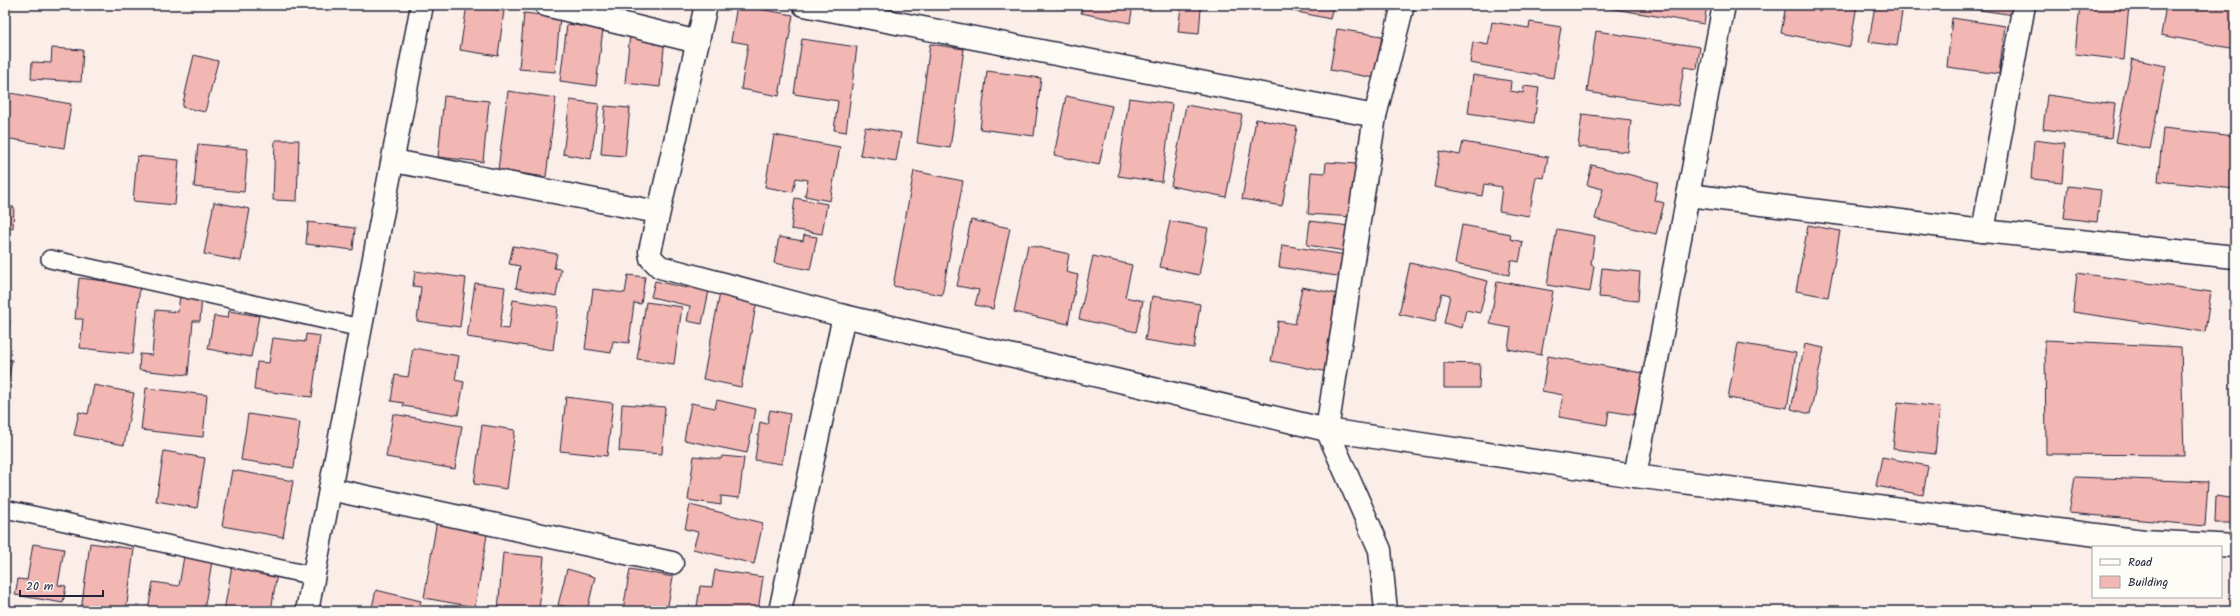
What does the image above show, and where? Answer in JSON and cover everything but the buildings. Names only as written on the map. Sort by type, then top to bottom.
[{"type":"street","points":[[307,611],[394,161],[422,5]]},
{"type":"street","points":[[546,5],[698,42]]},
{"type":"street","points":[[706,5],[657,212],[650,251],[651,258],[660,267],[844,316],[1327,430],[1635,476],[2144,541],[2235,546]]},
{"type":"street","points":[[804,5],[1375,116]]},
{"type":"street","points":[[1386,611],[1380,550],[1327,430],[1375,116],[1403,5]]},
{"type":"street","points":[[1635,476],[1724,5]]},
{"type":"street","points":[[1983,231],[2024,5]]},
{"type":"street","points":[[394,161],[657,212]]},
{"type":"street","points":[[1688,195],[1983,231],[2235,257]]},
{"type":"street","points":[[780,611],[844,316]]},
{"type":"street","points":[[330,490],[672,563]]},
{"type":"lane","points":[[50,259],[361,328]]},
{"type":"lane","points":[[5,509],[314,576]]}]
